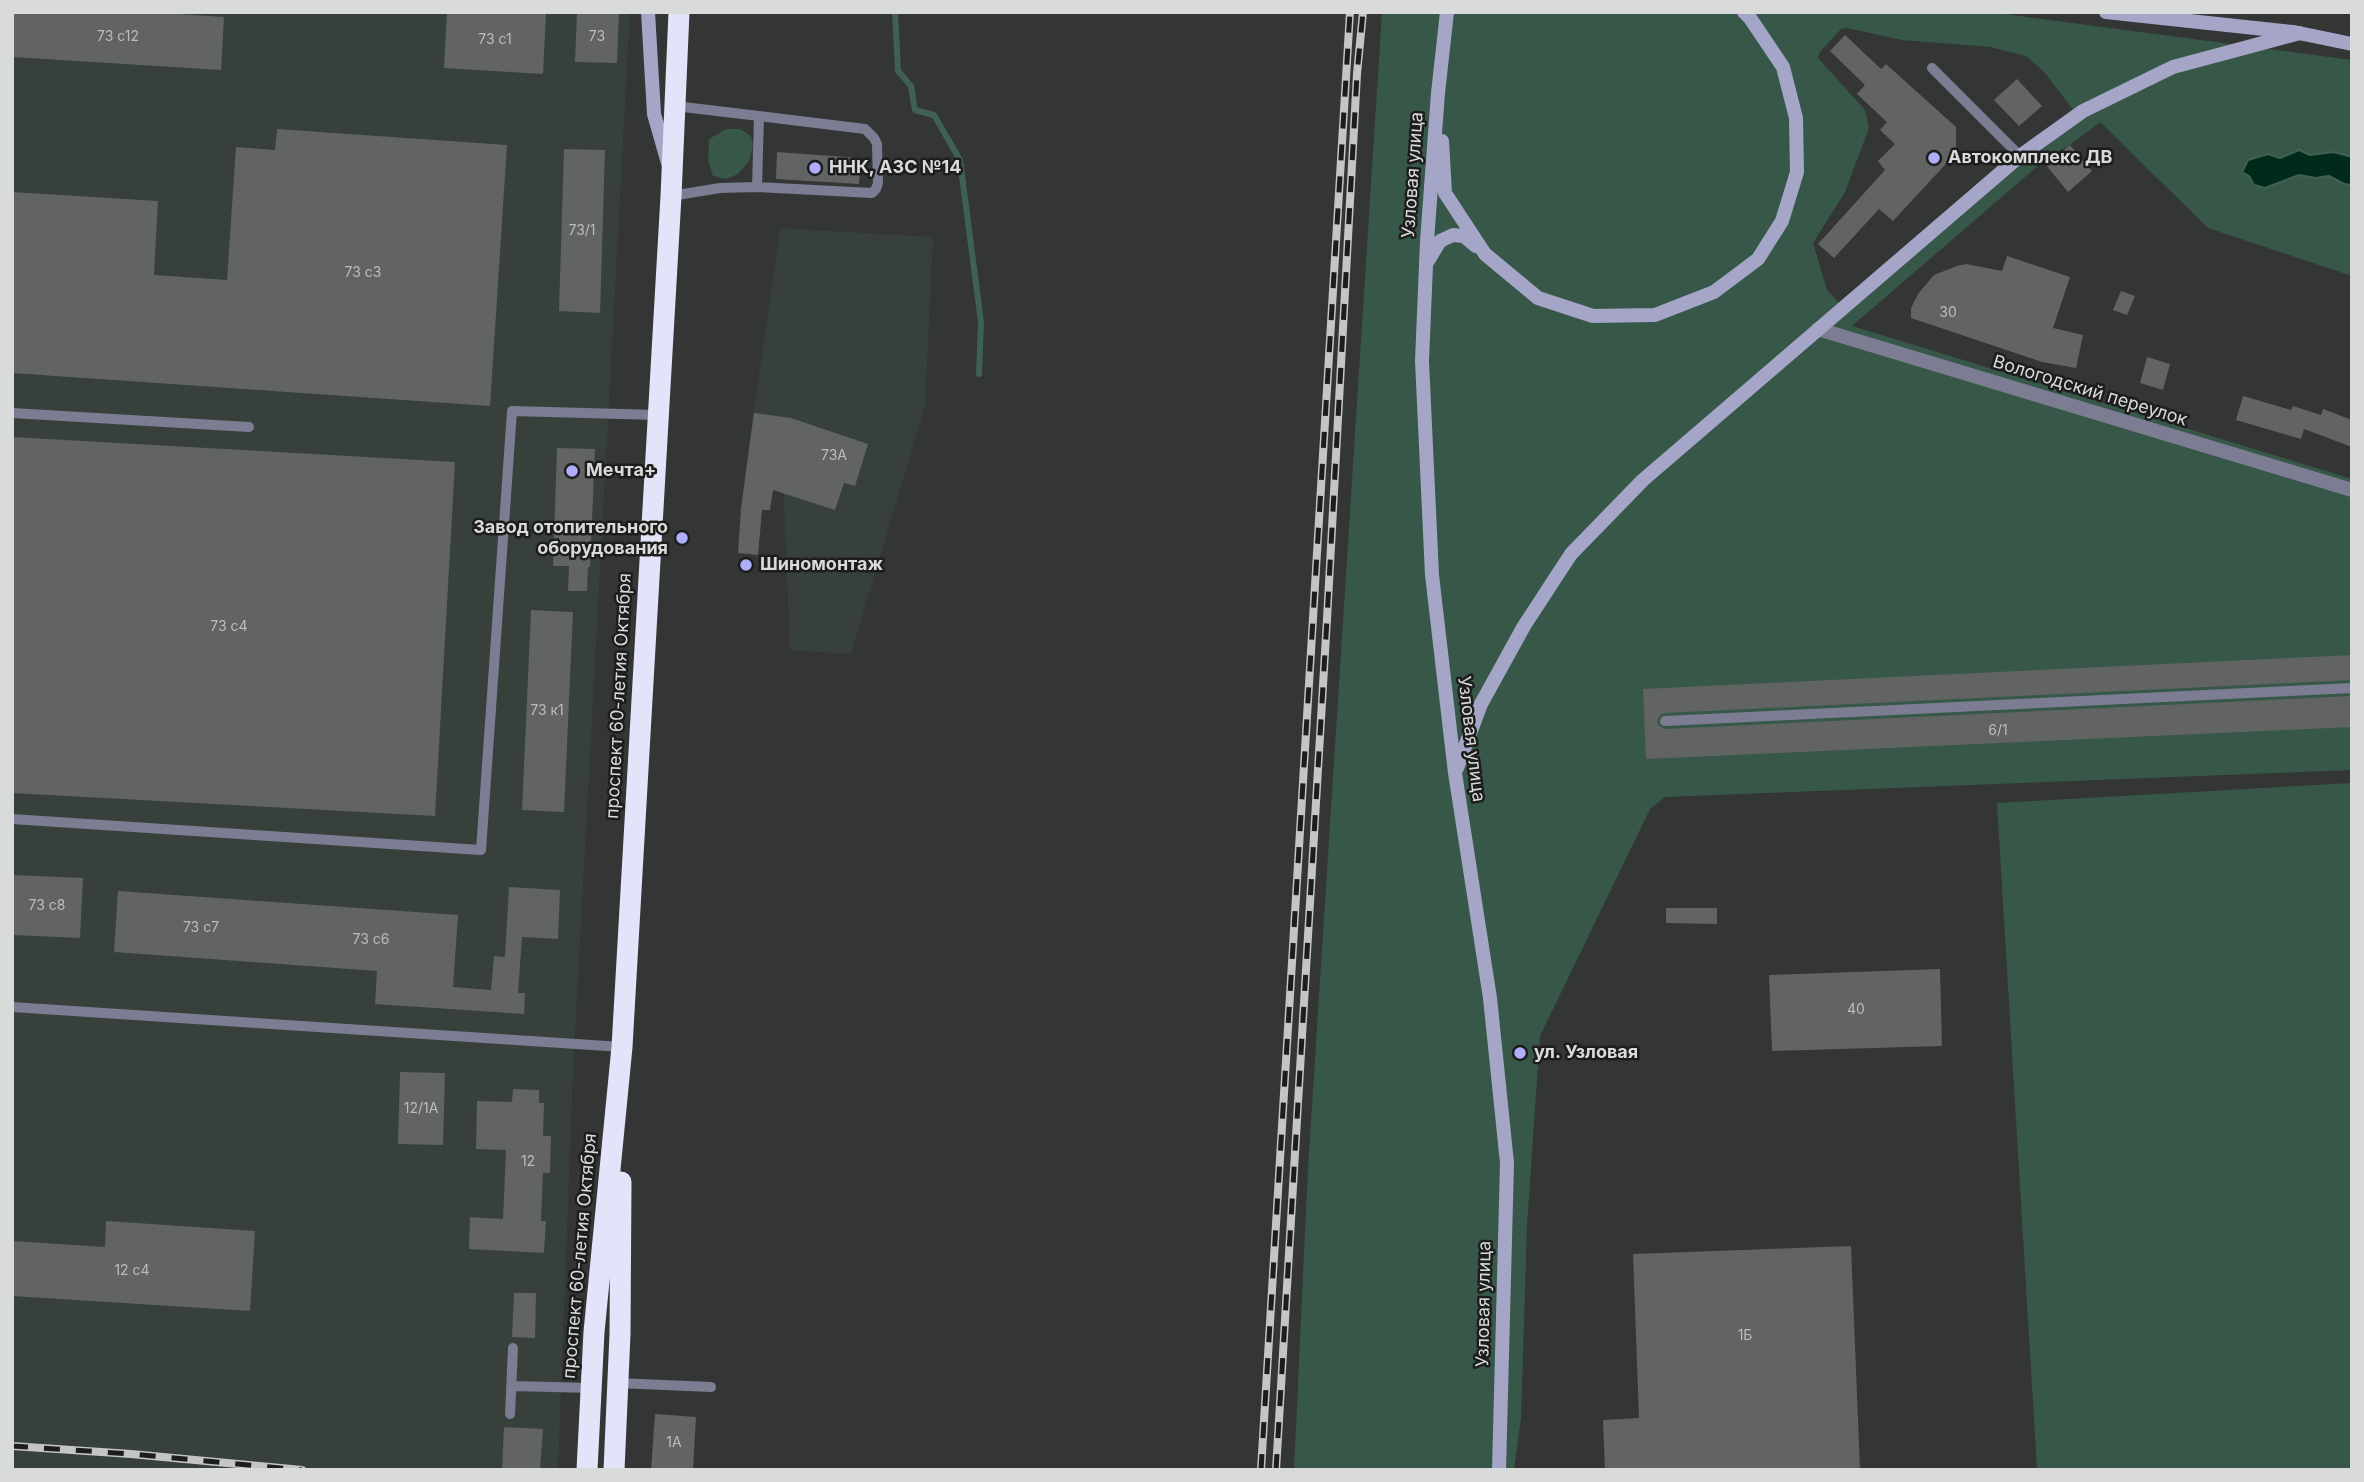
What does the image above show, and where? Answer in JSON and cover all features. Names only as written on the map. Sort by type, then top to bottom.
[{"type":"highway","name":"проспект 60-летия Октября","points":[[587,1470],[596,1318],[622,1047],[671,197],[679,12]]},
{"type":"highway","points":[[677,52],[688,12]]},
{"type":"highway","name":"проспект 60-летия Октября","points":[[614,1470],[620,1334],[622,1047]]},
{"type":"street","points":[[648,12],[654,114],[671,173]]},
{"type":"street","name":"Узловая улица","points":[[1447,12],[1438,93],[1422,361],[1432,575],[1455,773],[1490,998],[1507,1163],[1499,1470]]},
{"type":"street","points":[[1426,263],[1440,241],[1453,235],[1464,236],[1538,298],[1593,316],[1655,315],[1714,292],[1758,259],[1782,222],[1797,172],[1796,118],[1783,67],[1744,12]]},
{"type":"street","points":[[2106,12],[2300,33]]},
{"type":"street","points":[[2178,12],[2352,44]]},
{"type":"street","points":[[1455,773],[1481,704],[1524,626],[1571,554],[1643,480],[2020,156],[2083,111],[2173,68],[2300,33]]},
{"type":"street","points":[[1438,93],[1446,192],[1485,254]]},
{"type":"street","name":"Вологодский переулок","points":[[1818,329],[2352,490]]},
{"type":"lane","points":[[1932,68],[2020,156]]},
{"type":"lane","points":[[671,197],[720,188],[757,187],[872,193],[878,183],[877,144],[864,129],[675,106]]},
{"type":"lane","points":[[757,187],[760,116]]},
{"type":"lane","points":[[12,819],[481,850],[512,411],[658,415]]},
{"type":"lane","points":[[12,413],[249,427]]},
{"type":"lane","points":[[1665,721],[2352,688]]},
{"type":"lane","points":[[12,1007],[622,1047]]},
{"type":"lane","points":[[510,1414],[513,1348]]},
{"type":"lane","points":[[618,1383],[711,1387]]},
{"type":"lane","points":[[512,1386],[592,1388]]},
{"type":"shaded area","points":[[12,12],[630,12],[573,1071],[558,1470],[12,1470]]},
{"type":"shaded area","points":[[1382,12],[1989,12],[2352,60],[2352,157],[2334,152],[2310,155],[2299,150],[2280,158],[2267,154],[2249,175],[2265,188],[2299,175],[2315,178],[2329,176],[2352,185],[2352,276],[2208,228],[2100,122],[2070,145],[2047,158],[1852,326],[2352,479],[2352,770],[1665,797],[1650,809],[1540,1036],[1527,1225],[1521,1418],[1514,1470],[1294,1470],[1308,1168]],"holes":[[[1841,29],[1902,40],[1990,47],[2026,56],[2045,73],[2077,115],[1843,307],[1827,290],[1813,243],[1845,192],[1869,128],[1865,110],[1818,58],[1820,52]]]},
{"type":"shaded area","points":[[726,129],[740,129],[751,136],[753,145],[749,161],[738,174],[726,179],[713,176],[708,160],[709,139]]},
{"type":"shaded area","points":[[2299,150],[2310,155],[2334,152],[2352,157],[2352,185],[2329,176],[2315,178],[2299,175],[2265,188],[2254,185],[2249,176],[2242,172],[2248,160],[2268,154],[2280,158]]},
{"type":"shaded area","points":[[780,228],[933,237],[925,406],[851,654],[790,650],[782,455],[748,451]]},
{"type":"shaded area","points":[[2352,783],[2352,1470],[2037,1470],[1997,803]]},
{"type":"building","points":[[12,12],[147,12],[224,17],[221,70],[12,57]]},
{"type":"building","points":[[447,12],[546,12],[543,74],[444,68]]},
{"type":"building","points":[[577,12],[619,12],[617,63],[575,62]]},
{"type":"building","points":[[1845,35],[1881,69],[1886,64],[1956,127],[1956,153],[1893,221],[1879,209],[1834,258],[1818,244],[1885,170],[1878,161],[1895,144],[1880,130],[1887,122],[1857,94],[1865,85],[1830,51]]},
{"type":"building","points":[[2017,79],[2042,106],[2019,126],[1994,100]]},
{"type":"building","points":[[277,129],[507,145],[490,406],[12,373],[12,192],[158,201],[154,275],[227,280],[236,147],[275,150]]},
{"type":"building","points":[[2070,145],[2092,171],[2068,192],[2046,165]]},
{"type":"building","points":[[564,149],[605,150],[600,313],[559,311]]},
{"type":"building","points":[[777,152],[861,158],[859,184],[776,179]]},
{"type":"building","points":[[2007,256],[2070,277],[2053,328],[2083,335],[2076,368],[2042,362],[1911,318],[1911,308],[1918,294],[1934,275],[1966,264],[2002,271]]},
{"type":"building","points":[[2121,291],[2135,296],[2127,315],[2113,310]]},
{"type":"building","points":[[2147,357],[2170,364],[2163,390],[2140,383]]},
{"type":"building","points":[[2243,396],[2291,410],[2293,406],[2321,415],[2323,409],[2352,420],[2352,447],[2304,429],[2301,439],[2236,420]]},
{"type":"building","points":[[754,413],[791,418],[868,444],[855,486],[844,483],[835,510],[773,490],[770,510],[762,510],[758,555],[738,553],[741,508]]},
{"type":"building","points":[[12,437],[455,462],[435,816],[12,793]]},
{"type":"building","points":[[557,448],[595,449],[587,591],[568,591],[569,566],[553,566]]},
{"type":"building","points":[[531,610],[573,612],[564,812],[522,810]]},
{"type":"building","points":[[2352,655],[2352,680],[1665,713],[1660,715],[1657,721],[1659,726],[1665,729],[2352,696],[2352,727],[1646,759],[1643,689]]},
{"type":"building","points":[[12,875],[83,878],[80,938],[12,935]]},
{"type":"building","points":[[509,887],[560,890],[558,939],[522,937],[518,993],[525,993],[524,1014],[375,1004],[377,971],[114,952],[118,891],[458,915],[453,987],[491,990],[494,956],[505,957]]},
{"type":"building","points":[[1666,908],[1717,908],[1717,924],[1666,923]]},
{"type":"building","points":[[1940,969],[1942,1046],[1772,1051],[1769,975]]},
{"type":"building","points":[[400,1072],[445,1073],[443,1145],[398,1144]]},
{"type":"building","points":[[513,1089],[539,1090],[539,1103],[544,1103],[543,1136],[551,1136],[550,1173],[543,1173],[541,1221],[546,1221],[544,1253],[469,1249],[470,1217],[503,1219],[506,1150],[476,1149],[477,1101],[512,1102]]},
{"type":"building","points":[[106,1221],[255,1231],[250,1311],[12,1296],[12,1241],[105,1247]]},
{"type":"building","points":[[1851,1246],[1860,1470],[1605,1470],[1603,1420],[1639,1418],[1633,1254]]},
{"type":"building","points":[[514,1293],[536,1293],[535,1338],[512,1337]]},
{"type":"building","points":[[655,1414],[696,1417],[693,1470],[651,1470]]},
{"type":"building","points":[[504,1427],[543,1429],[540,1470],[502,1470]]},
{"type":"waterway","points":[[895,12],[898,71],[911,86],[915,110],[934,115],[960,160],[981,322],[979,374]]},
{"type":"railway","points":[[1261,1470],[1350,12]]},
{"type":"railway","points":[[1276,1470],[1357,74],[1363,12]]},
{"type":"railway","points":[[12,1446],[302,1470]]},
{"type":"place","name":"Автокомплекс ДВ","points":[[1934,158]]},
{"type":"place","name":"ННК, АЗС №14","points":[[815,168]]},
{"type":"place","name":"Мечта+","points":[[572,471]]},
{"type":"place","name":"Завод отопительного оборудования","points":[[682,538]]},
{"type":"place","name":"Шиномонтаж","points":[[746,565]]},
{"type":"place","name":"ул. Узловая","points":[[1520,1053]]}]
